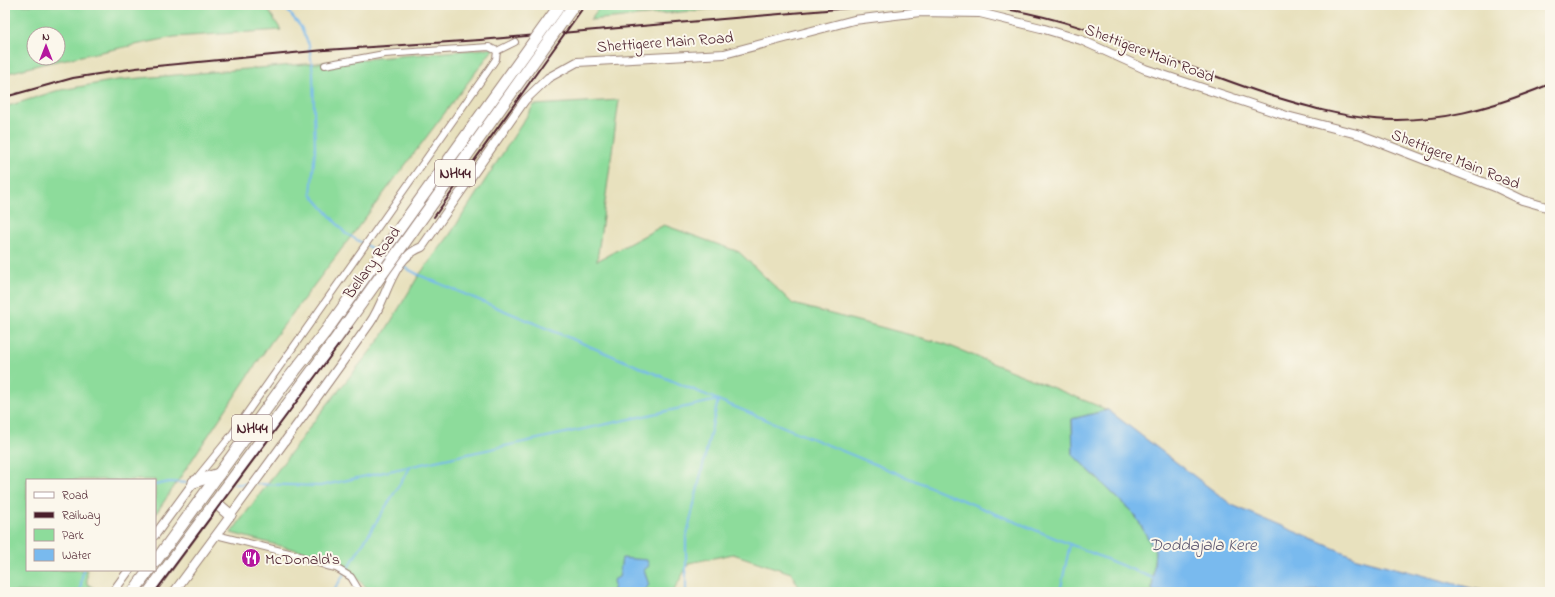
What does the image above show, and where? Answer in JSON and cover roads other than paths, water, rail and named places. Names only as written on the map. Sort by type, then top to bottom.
[{"type":"highway","name":"Bellary Road","points":[[215,480],[284,383],[326,331],[560,5]]},
{"type":"highway","name":"Bellary Road","points":[[149,592],[189,535],[216,502],[335,340],[574,5]]},
{"type":"highway","points":[[193,483],[215,480]]},
{"type":"highway","name":"NH44","points":[[156,561],[215,480]]},
{"type":"highway","points":[[216,502],[230,514]]},
{"type":"highway","points":[[133,592],[148,571]]},
{"type":"main road","name":"Shettigere Main Road","points":[[174,592],[373,319],[390,280],[403,261],[414,250],[422,247],[525,100],[548,78],[577,62],[724,54],[854,20],[914,9],[980,14],[1040,28],[1081,40],[1145,69],[1287,116],[1361,136],[1495,187],[1522,200],[1550,208]]},
{"type":"main road","points":[[156,534],[193,483]]},
{"type":"main road","points":[[113,592],[128,571]]},
{"type":"street","points":[[497,51],[515,42]]},
{"type":"street","points":[[324,65],[384,54],[488,47],[497,51]]},
{"type":"street","points":[[193,483],[230,437],[496,59],[497,51]]},
{"type":"street","points":[[216,535],[297,555],[336,568],[351,577],[360,592]]},
{"type":"water","name":"Doddajala Kere","points":[[1108,410],[1232,505],[1357,558],[1475,589],[1499,592],[1154,592],[1152,589],[1155,551],[1135,515],[1073,455],[1072,419]]},
{"type":"water","points":[[622,558],[647,560],[649,566],[644,570],[649,585],[643,592],[612,592],[614,586],[613,580],[619,577]]},
{"type":"waterway","points":[[283,5],[301,27],[309,45],[313,73],[315,150],[311,194],[345,233],[378,252]]},
{"type":"waterway","points":[[402,266],[419,275],[718,400],[1155,579]]},
{"type":"waterway","points":[[257,484],[320,486],[718,400],[686,539],[686,592]]},
{"type":"waterway","points":[[333,592],[411,466]]},
{"type":"waterway","points":[[156,485],[169,482],[191,483]]},
{"type":"waterway","points":[[233,484],[251,484]]},
{"type":"waterway","points":[[1060,592],[1070,544]]},
{"type":"waterway","points":[[80,592],[83,571]]},
{"type":"railway","points":[[434,217],[585,5]]},
{"type":"railway","points":[[5,97],[73,78],[136,68],[325,50],[480,40],[884,5]]},
{"type":"railway","points":[[978,5],[1016,11],[1090,30],[1235,84],[1322,110],[1361,118],[1397,120],[1442,116],[1486,107],[1529,93],[1550,84]]},
{"type":"railway","points":[[155,592],[352,327]]},
{"type":"place","name":"McDonald's","points":[[251,558]]}]
